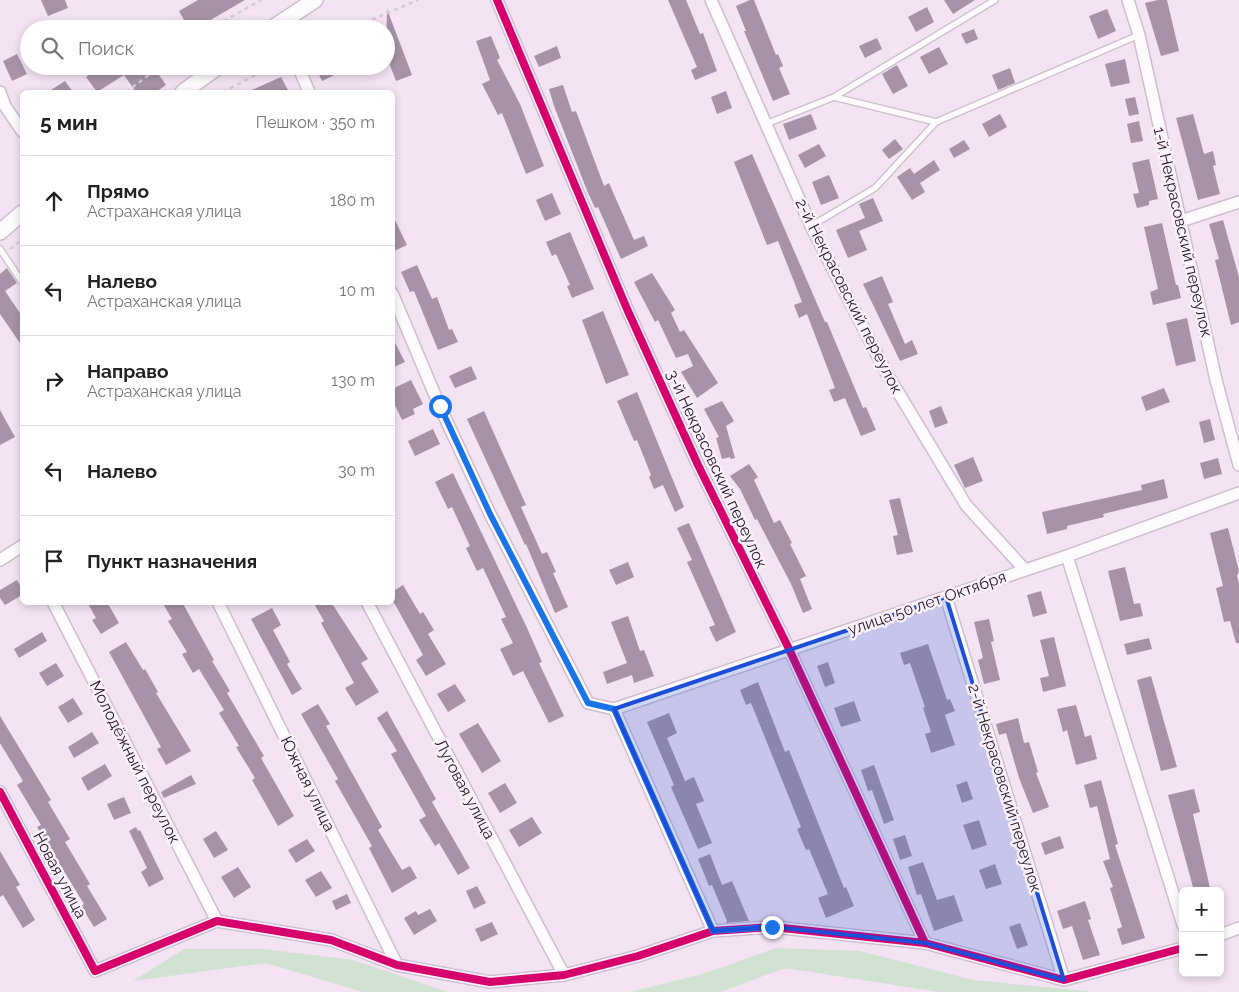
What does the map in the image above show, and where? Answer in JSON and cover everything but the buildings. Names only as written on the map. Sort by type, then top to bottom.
[{"type":"street","points":[[287,20],[315,0]]},
{"type":"street","name":"3-й Некрасовский переулок","points":[[497,0],[538,102],[631,317],[698,465],[789,649],[924,944]]},
{"type":"street","name":"2-й Некрасовский переулок","points":[[710,0],[811,226],[886,372],[966,505],[1025,570]]},
{"type":"street","name":"1-й Некрасовский переулок","points":[[1128,0],[1139,35],[1216,380],[1239,465]]},
{"type":"street","points":[[186,90],[207,75]]},
{"type":"street","points":[[302,75],[308,90]]},
{"type":"street","points":[[0,92],[3,106],[20,128]]},
{"type":"street","points":[[1181,221],[1239,202]]},
{"type":"street","points":[[0,232],[20,215]]},
{"type":"street","points":[[395,306],[490,514],[588,703],[614,709],[713,931]]},
{"type":"street","name":"улица 50 лет Октября","points":[[614,709],[1067,556],[1239,493]]},
{"type":"street","points":[[0,560],[20,547]]},
{"type":"street","points":[[1067,556],[1179,912]]},
{"type":"street","name":"2-й Некрасовский переулок","points":[[946,597],[1064,980]]},
{"type":"street","name":"Молодёжный переулок","points":[[55,605],[217,921]]},
{"type":"street","name":"Южная улица","points":[[219,605],[397,965]]},
{"type":"street","name":"Луговая улица","points":[[369,605],[564,975]]},
{"type":"street","name":"Новая улица","points":[[0,792],[95,971],[217,921]]},
{"type":"street","points":[[217,921],[332,940],[397,965],[490,982],[564,975],[638,956],[713,931],[772,927],[924,944],[1064,980],[1179,949]]},
{"type":"street","points":[[1224,934],[1239,928]]},
{"type":"lane","points":[[766,124],[834,97],[995,0]]},
{"type":"lane","points":[[811,226],[875,188],[936,122],[1139,35]]},
{"type":"lane","points":[[834,97],[936,122]]},
{"type":"lane","points":[[2,251],[20,279]]},
{"type":"path","points":[[226,20],[262,0]]},
{"type":"path","points":[[371,20],[418,0]]},
{"type":"path","points":[[129,90],[149,75]]},
{"type":"path","points":[[227,90],[256,75]]},
{"type":"path","points":[[2,251],[20,241]]},
{"type":"highlighted area","points":[[946,597],[1064,980],[925,943],[773,927],[713,931],[614,709]]},
{"type":"green space","points":[[776,948],[860,951],[973,980],[1093,992],[940,992],[785,968],[720,992],[630,992],[706,973]]},
{"type":"green space","points":[[184,949],[263,949],[353,960],[448,992],[363,992],[266,963],[133,981]]},
{"type":"cycle path","points":[[497,0],[627,309],[698,465],[789,649],[925,943]]},
{"type":"cycle path","points":[[0,792],[95,971],[217,921],[331,940],[397,965],[490,982],[564,975],[638,956],[713,931],[773,927],[925,943],[1064,980],[1179,949]]},
{"type":"route","points":[[440,406],[490,514],[588,703],[614,709],[713,931],[772,927]]}]
